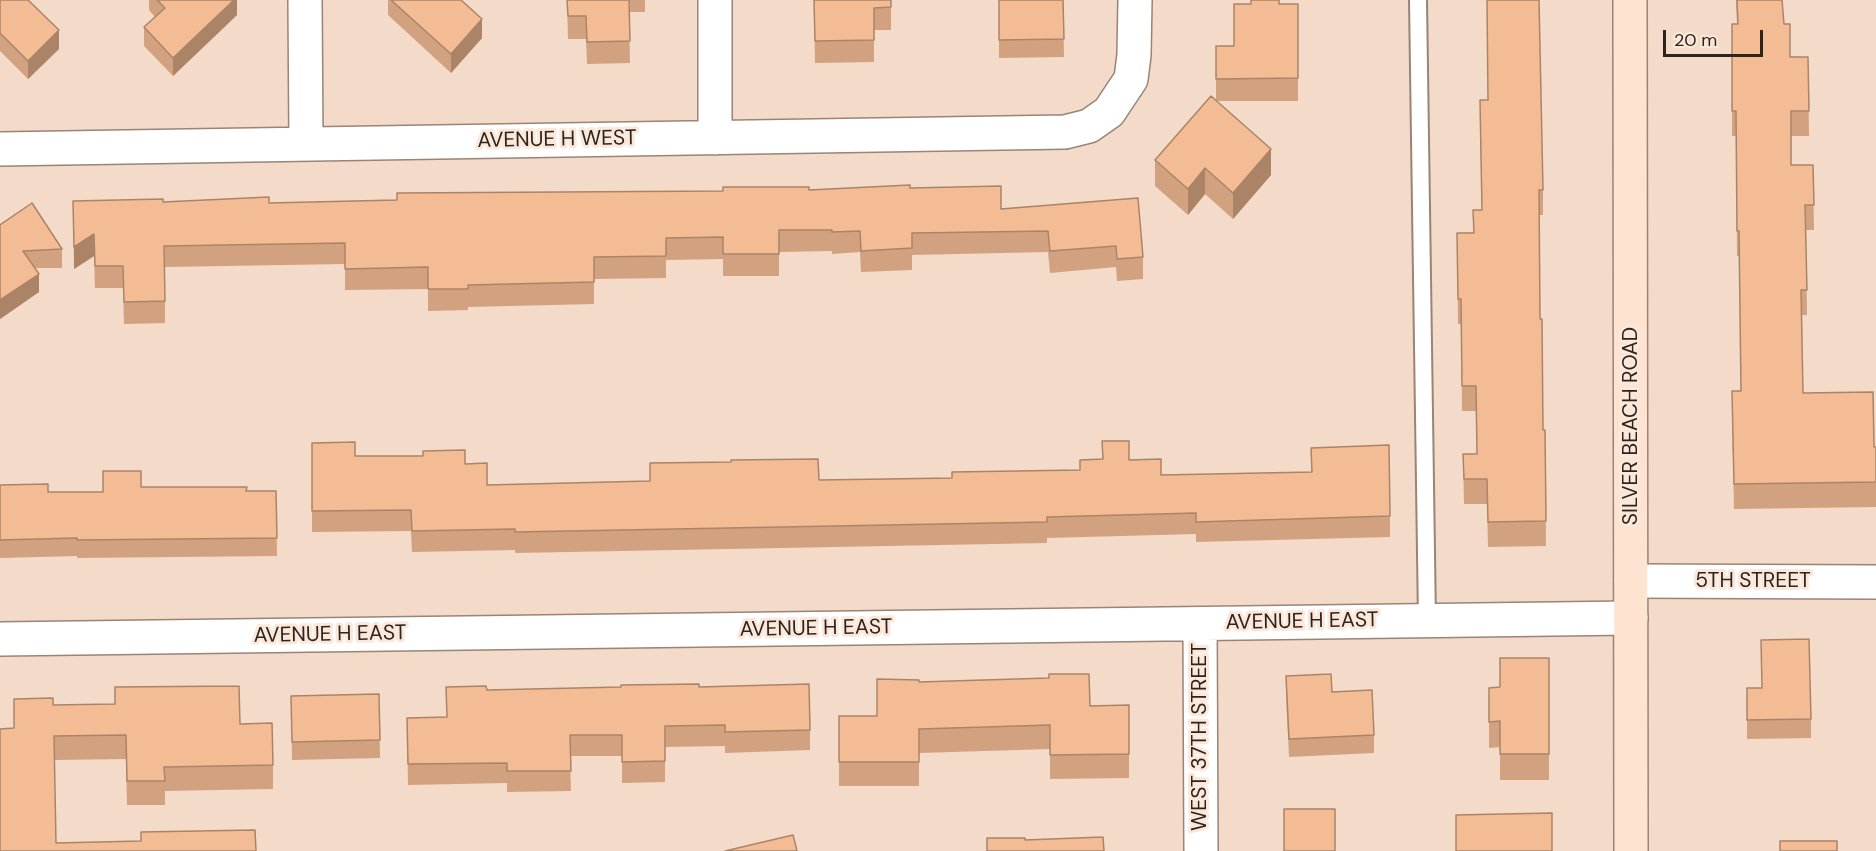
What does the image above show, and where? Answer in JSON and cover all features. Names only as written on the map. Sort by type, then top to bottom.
[{"type":"street","points":[[305,0],[306,144]]},
{"type":"street","points":[[715,0],[715,138]]},
{"type":"street","name":"AVENUE H WEST","points":[[0,149],[1065,132],[1089,126],[1109,112],[1131,79],[1135,0]]},
{"type":"street","name":"SILVER BEACH ROAD","points":[[1630,0],[1632,851]]},
{"type":"street","name":"5TH STREET","points":[[1631,580],[1876,582]]},
{"type":"street","name":"AVENUE H EAST","points":[[0,639],[1631,618]]},
{"type":"street","name":"WEST 37TH STREET","points":[[1200,624],[1200,851]]},
{"type":"lane","points":[[1418,0],[1427,621]]},
{"type":"building","points":[[0,0],[28,0],[59,30],[28,61],[0,33]]},
{"type":"building","points":[[157,0],[234,0],[173,58],[144,27],[165,8]]},
{"type":"building","points":[[391,0],[461,0],[482,19],[451,54]]},
{"type":"building","points":[[567,0],[629,0],[630,41],[587,42],[586,16],[568,16]]},
{"type":"building","points":[[814,0],[891,0],[891,7],[874,8],[874,40],[815,41]]},
{"type":"building","points":[[999,0],[1063,0],[1064,39],[999,40]]},
{"type":"building","points":[[1251,0],[1279,0],[1279,4],[1298,4],[1298,78],[1216,79],[1216,46],[1234,46],[1234,4],[1251,4]]},
{"type":"building","points":[[1487,0],[1539,0],[1543,190],[1539,190],[1540,319],[1542,319],[1546,521],[1488,522],[1487,479],[1464,479],[1463,454],[1477,454],[1476,386],[1462,386],[1461,299],[1458,299],[1457,233],[1474,233],[1473,210],[1482,210],[1480,100],[1488,100]]},
{"type":"building","points":[[1737,0],[1782,0],[1784,24],[1790,24],[1790,57],[1808,57],[1809,111],[1791,111],[1791,165],[1813,165],[1814,205],[1805,205],[1807,290],[1801,290],[1803,393],[1873,392],[1876,482],[1734,484],[1732,391],[1741,391],[1736,111],[1732,111],[1732,24],[1738,24]]},
{"type":"building","points":[[1211,96],[1271,149],[1233,193],[1205,168],[1188,189],[1155,160]]},
{"type":"building","points":[[910,185],[910,188],[1001,186],[1001,209],[1138,198],[1143,257],[1117,259],[1116,246],[1050,251],[1048,231],[912,233],[912,248],[861,251],[860,231],[779,230],[779,254],[723,254],[723,237],[666,238],[666,256],[594,257],[594,282],[468,285],[468,289],[428,289],[428,267],[345,269],[345,243],[164,246],[165,301],[124,302],[123,266],[95,266],[94,234],[74,247],[73,201],[163,199],[163,202],[269,197],[269,203],[397,200],[397,193],[723,191],[723,187],[809,187],[809,190]]},
{"type":"building","points":[[32,203],[62,249],[23,251],[39,274],[0,300],[0,225]]},
{"type":"building","points":[[1102,441],[1129,441],[1129,460],[1161,459],[1161,475],[1312,472],[1311,448],[1389,445],[1390,516],[1196,522],[1196,513],[1047,517],[1047,522],[515,532],[515,529],[412,531],[411,510],[312,511],[312,443],[355,442],[355,456],[423,456],[423,451],[465,450],[465,464],[487,463],[487,485],[650,481],[650,463],[731,462],[731,460],[818,459],[819,480],[952,478],[952,472],[1080,470],[1080,460],[1103,459]]},
{"type":"building","points":[[103,471],[141,471],[141,487],[247,487],[246,491],[276,491],[277,538],[0,540],[0,485],[48,484],[48,492],[103,492]]},
{"type":"building","points":[[1809,639],[1811,719],[1747,720],[1747,688],[1762,688],[1761,640]]},
{"type":"building","points":[[1500,658],[1549,658],[1549,754],[1500,754],[1500,721],[1489,722],[1489,688],[1500,687]]},
{"type":"building","points":[[1049,674],[1089,674],[1090,706],[1129,705],[1129,754],[1050,755],[1050,725],[919,729],[919,762],[839,762],[839,716],[877,716],[877,679],[919,680],[919,682],[1049,678]]},
{"type":"building","points":[[1331,674],[1332,692],[1372,690],[1374,735],[1289,739],[1286,676]]},
{"type":"building","points":[[699,684],[699,687],[809,684],[810,730],[725,732],[725,725],[665,726],[665,761],[622,762],[622,735],[570,735],[571,771],[507,771],[507,763],[408,764],[407,718],[447,717],[446,687],[486,686],[487,690]]},
{"type":"building","points":[[239,686],[240,724],[272,723],[273,765],[164,767],[165,781],[127,781],[126,735],[54,736],[56,843],[141,841],[141,832],[255,830],[256,851],[0,851],[0,729],[14,728],[14,699],[53,698],[53,705],[115,704],[115,687]]},
{"type":"building","points":[[379,694],[380,740],[292,742],[291,696]]},
{"type":"building","points":[[1284,809],[1335,809],[1335,851],[1284,851]]},
{"type":"building","points":[[1552,813],[1552,851],[1456,851],[1456,815]]},
{"type":"building","points":[[793,835],[797,851],[725,851]]},
{"type":"building","points":[[1103,837],[1104,851],[987,851],[987,838],[1025,838],[1025,840]]},
{"type":"building","points":[[1780,841],[1837,841],[1837,851],[1780,851]]}]
